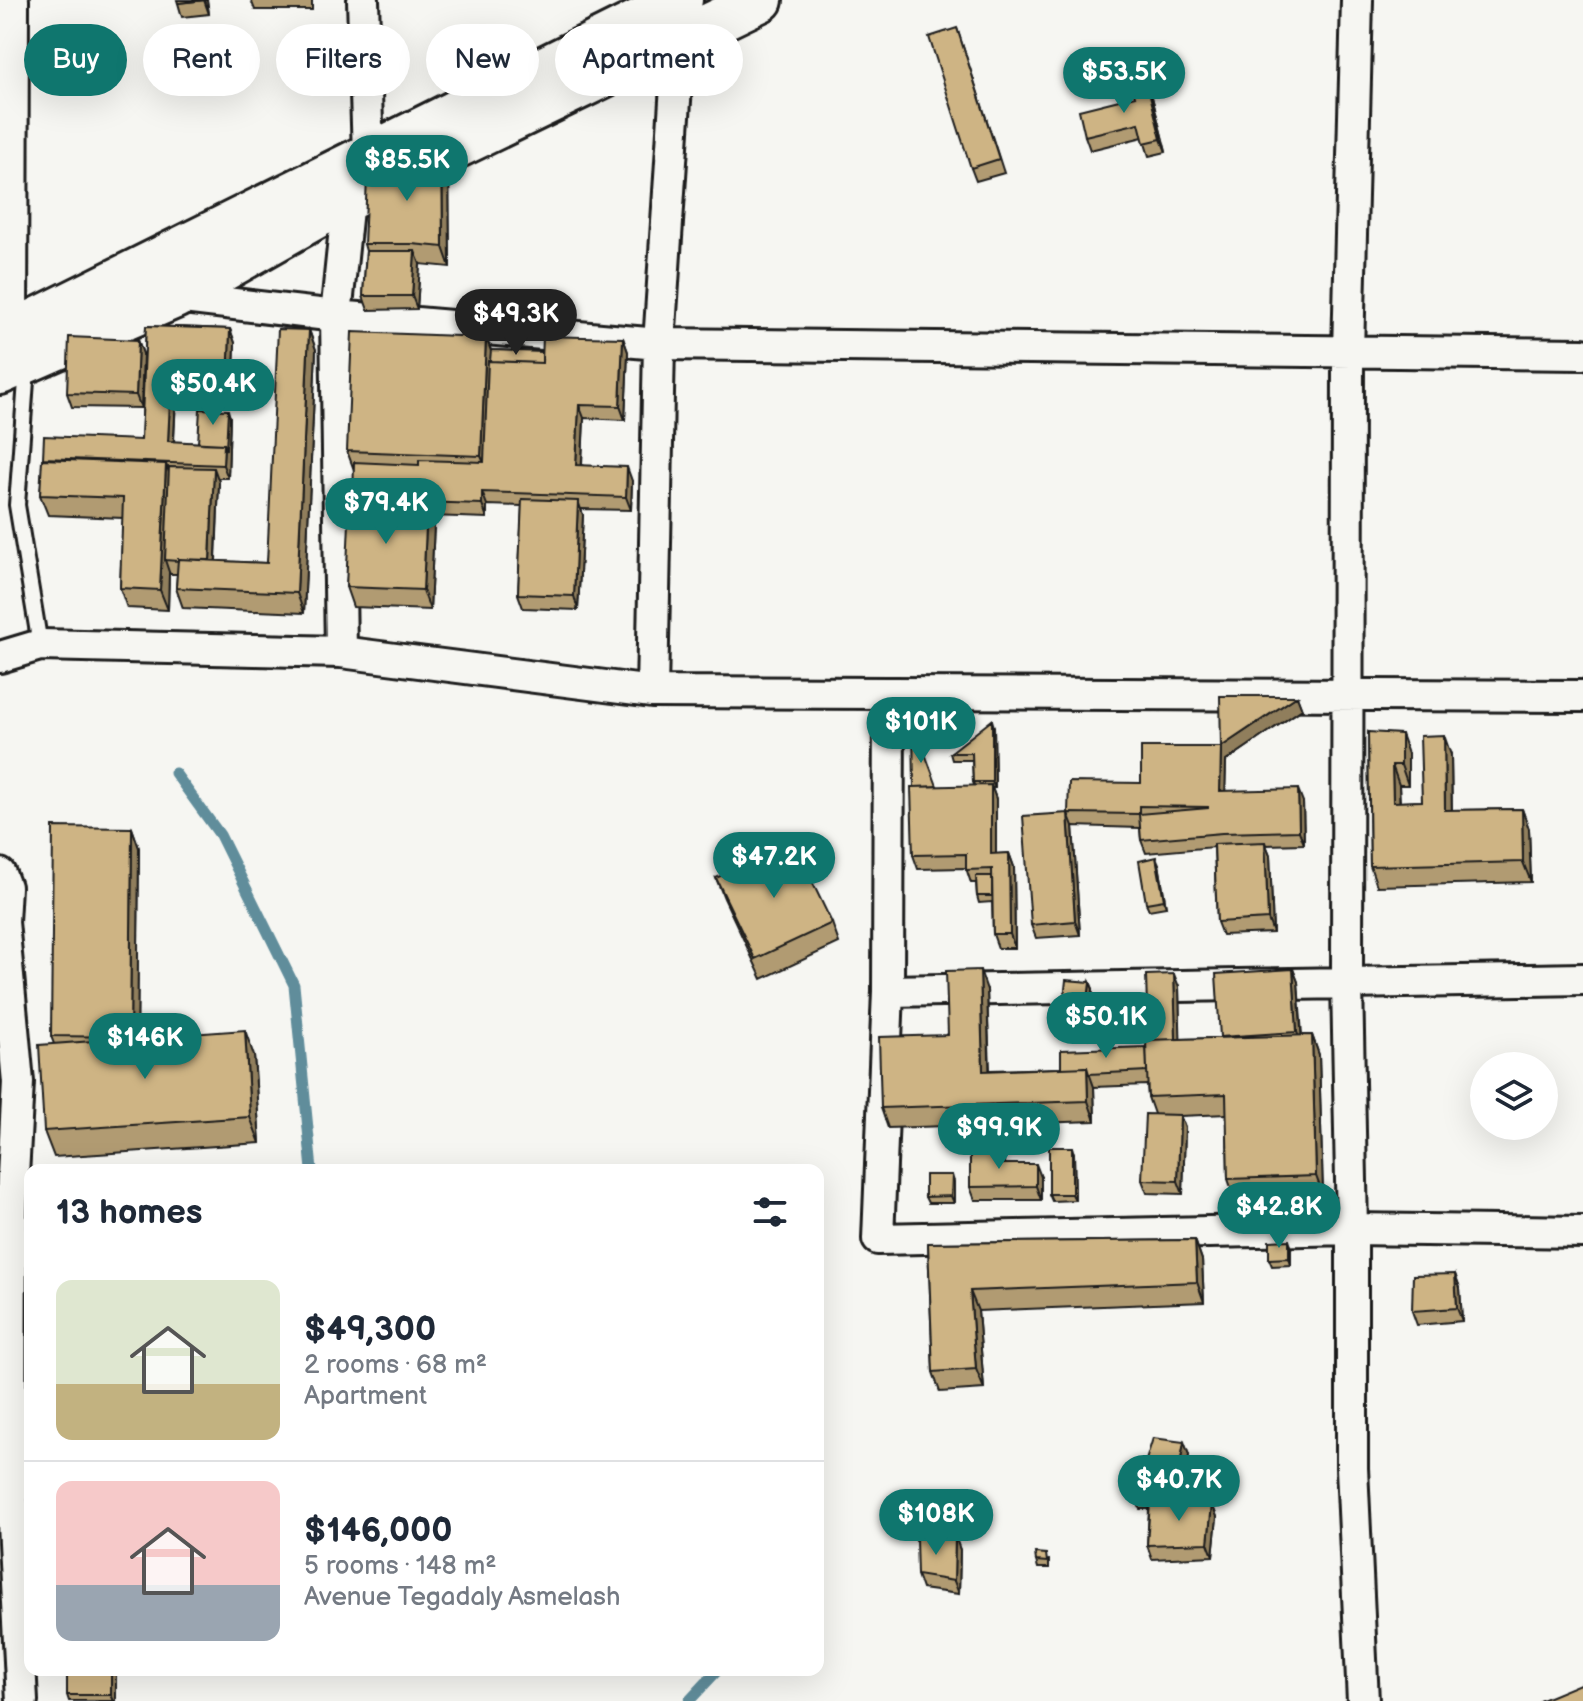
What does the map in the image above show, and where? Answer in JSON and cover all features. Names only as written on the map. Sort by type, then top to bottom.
[{"type":"main road","points":[[9,351],[368,155],[680,10],[761,0]]},
{"type":"main road","points":[[9,351],[175,297],[680,10]]},
{"type":"street","points":[[9,351],[10,0]]},
{"type":"street","points":[[341,652],[336,316],[348,199],[368,155],[363,0]]},
{"type":"street","points":[[1357,0],[1348,352],[1347,983],[1352,1229],[1352,1468],[1363,1701]]},
{"type":"street","points":[[652,692],[659,344],[680,10]]},
{"type":"street","points":[[175,297],[336,316],[659,344],[1583,354]]},
{"type":"street","points":[[0,657],[40,645],[341,652],[652,692],[1583,696]]},
{"type":"street","points":[[889,693],[888,991],[878,1239],[1352,1229],[1583,1232]]},
{"type":"street","points":[[0,874],[5,887],[3,922],[18,1082],[11,1213],[10,1463],[22,1701]]},
{"type":"street","points":[[888,991],[1583,979]]},
{"type":"lane","points":[[9,351],[17,505],[40,645]]},
{"type":"building","points":[[177,0],[204,0],[178,3]]},
{"type":"building","points":[[957,28],[999,159],[971,168],[929,37]]},
{"type":"building","points":[[1147,83],[1161,139],[1144,143],[1139,123],[1085,136],[1079,110],[1135,96],[1132,87]]},
{"type":"building","points":[[442,145],[443,247],[364,244],[367,179]]},
{"type":"building","points":[[366,251],[415,251],[412,296],[363,296]]},
{"type":"building","points":[[146,326],[230,329],[228,385],[171,382],[168,441],[224,444],[223,465],[43,458],[44,436],[141,440]]},
{"type":"building","points":[[278,329],[309,330],[297,593],[176,588],[178,559],[267,563]]},
{"type":"building","points":[[352,332],[486,337],[481,456],[347,451]]},
{"type":"building","points":[[543,336],[623,338],[620,406],[579,405],[576,465],[627,467],[626,497],[482,492],[482,504],[353,500],[354,462],[419,465],[419,460],[484,462],[488,361],[542,363]]},
{"type":"building","points":[[69,337],[138,340],[136,395],[67,393]]},
{"type":"building","points":[[491,350],[542,352],[542,363],[490,361]]},
{"type":"building","points":[[200,409],[228,410],[226,450],[224,444],[198,443]]},
{"type":"building","points":[[42,459],[166,464],[160,590],[120,588],[123,498],[40,495]]},
{"type":"building","points":[[169,467],[214,468],[210,560],[165,560]]},
{"type":"building","points":[[522,499],[578,501],[574,596],[518,594]]},
{"type":"building","points":[[350,502],[427,505],[423,590],[346,587]]},
{"type":"building","points":[[1220,696],[1297,696],[1221,747]]},
{"type":"building","points":[[992,720],[992,782],[973,782],[972,753],[950,753]]},
{"type":"building","points":[[914,724],[937,786],[914,787]]},
{"type":"building","points":[[1368,732],[1401,734],[1401,765],[1392,765],[1393,802],[1422,801],[1420,736],[1444,735],[1445,810],[1522,809],[1523,862],[1370,866]]},
{"type":"building","points":[[1141,747],[1221,747],[1220,791],[1298,789],[1299,831],[1141,840],[1139,814],[1068,813],[1069,782],[1141,783]],"holes":[[[1139,806],[1208,807],[1208,808],[1139,814]]]},
{"type":"building","points":[[991,785],[991,854],[1009,853],[1010,934],[993,934],[992,869],[966,870],[966,854],[913,855],[911,787]]},
{"type":"building","points":[[1068,813],[1075,921],[1031,925],[1023,816]]},
{"type":"building","points":[[53,827],[132,828],[130,1037],[51,1036]]},
{"type":"building","points":[[793,842],[832,923],[755,959],[716,878]]},
{"type":"building","points":[[1265,842],[1268,919],[1217,922],[1214,844]]},
{"type":"building","points":[[1156,857],[1164,900],[1146,903],[1139,861]]},
{"type":"building","points":[[976,876],[992,876],[992,896],[977,896]]},
{"type":"building","points":[[1293,969],[1297,1032],[1220,1037],[1216,974]]},
{"type":"building","points":[[980,970],[983,1071],[1087,1067],[1088,1101],[881,1108],[879,1037],[948,1035],[946,971]]},
{"type":"building","points":[[1174,974],[1176,1039],[1148,1040],[1146,975]]},
{"type":"building","points":[[1066,980],[1090,982],[1085,1029],[1061,1027]]},
{"type":"building","points":[[245,1030],[250,1117],[44,1131],[39,1045]]},
{"type":"building","points":[[1312,1035],[1316,1176],[1228,1179],[1226,1094],[1148,1097],[1146,1040]]},
{"type":"building","points":[[1146,1047],[1147,1071],[1089,1074],[1087,1067],[1061,1068],[1061,1050]]},
{"type":"building","points":[[1145,1114],[1180,1115],[1178,1181],[1142,1180]]},
{"type":"building","points":[[1049,1147],[1072,1147],[1072,1194],[1049,1194]]},
{"type":"building","points":[[1000,1150],[1001,1164],[1036,1164],[1036,1186],[970,1187],[970,1151]]},
{"type":"building","points":[[925,1175],[952,1175],[951,1196],[925,1197]]},
{"type":"building","points":[[1195,1240],[1197,1282],[970,1291],[976,1369],[933,1372],[928,1243]]},
{"type":"building","points":[[1289,1240],[1289,1258],[1269,1259],[1269,1241]]},
{"type":"building","points":[[1455,1274],[1457,1308],[1412,1311],[1413,1275]]},
{"type":"building","points":[[1153,1438],[1184,1442],[1174,1498],[1135,1495]]},
{"type":"building","points":[[1150,1502],[1212,1504],[1208,1543],[1147,1545]]},
{"type":"building","points":[[923,1508],[958,1508],[960,1533],[925,1532]]},
{"type":"building","points":[[955,1536],[954,1581],[917,1575],[916,1538]]},
{"type":"building","points":[[1035,1553],[1046,1554],[1047,1562],[1036,1561]]},
{"type":"building","points":[[67,1676],[111,1676],[111,1695],[67,1695]]},
{"type":"building","points":[[1582,1683],[1583,1701],[1539,1701]]},
{"type":"waterway","points":[[175,773],[220,835],[294,985],[311,1164]]},
{"type":"waterway","points":[[689,1701],[712,1676]]}]
